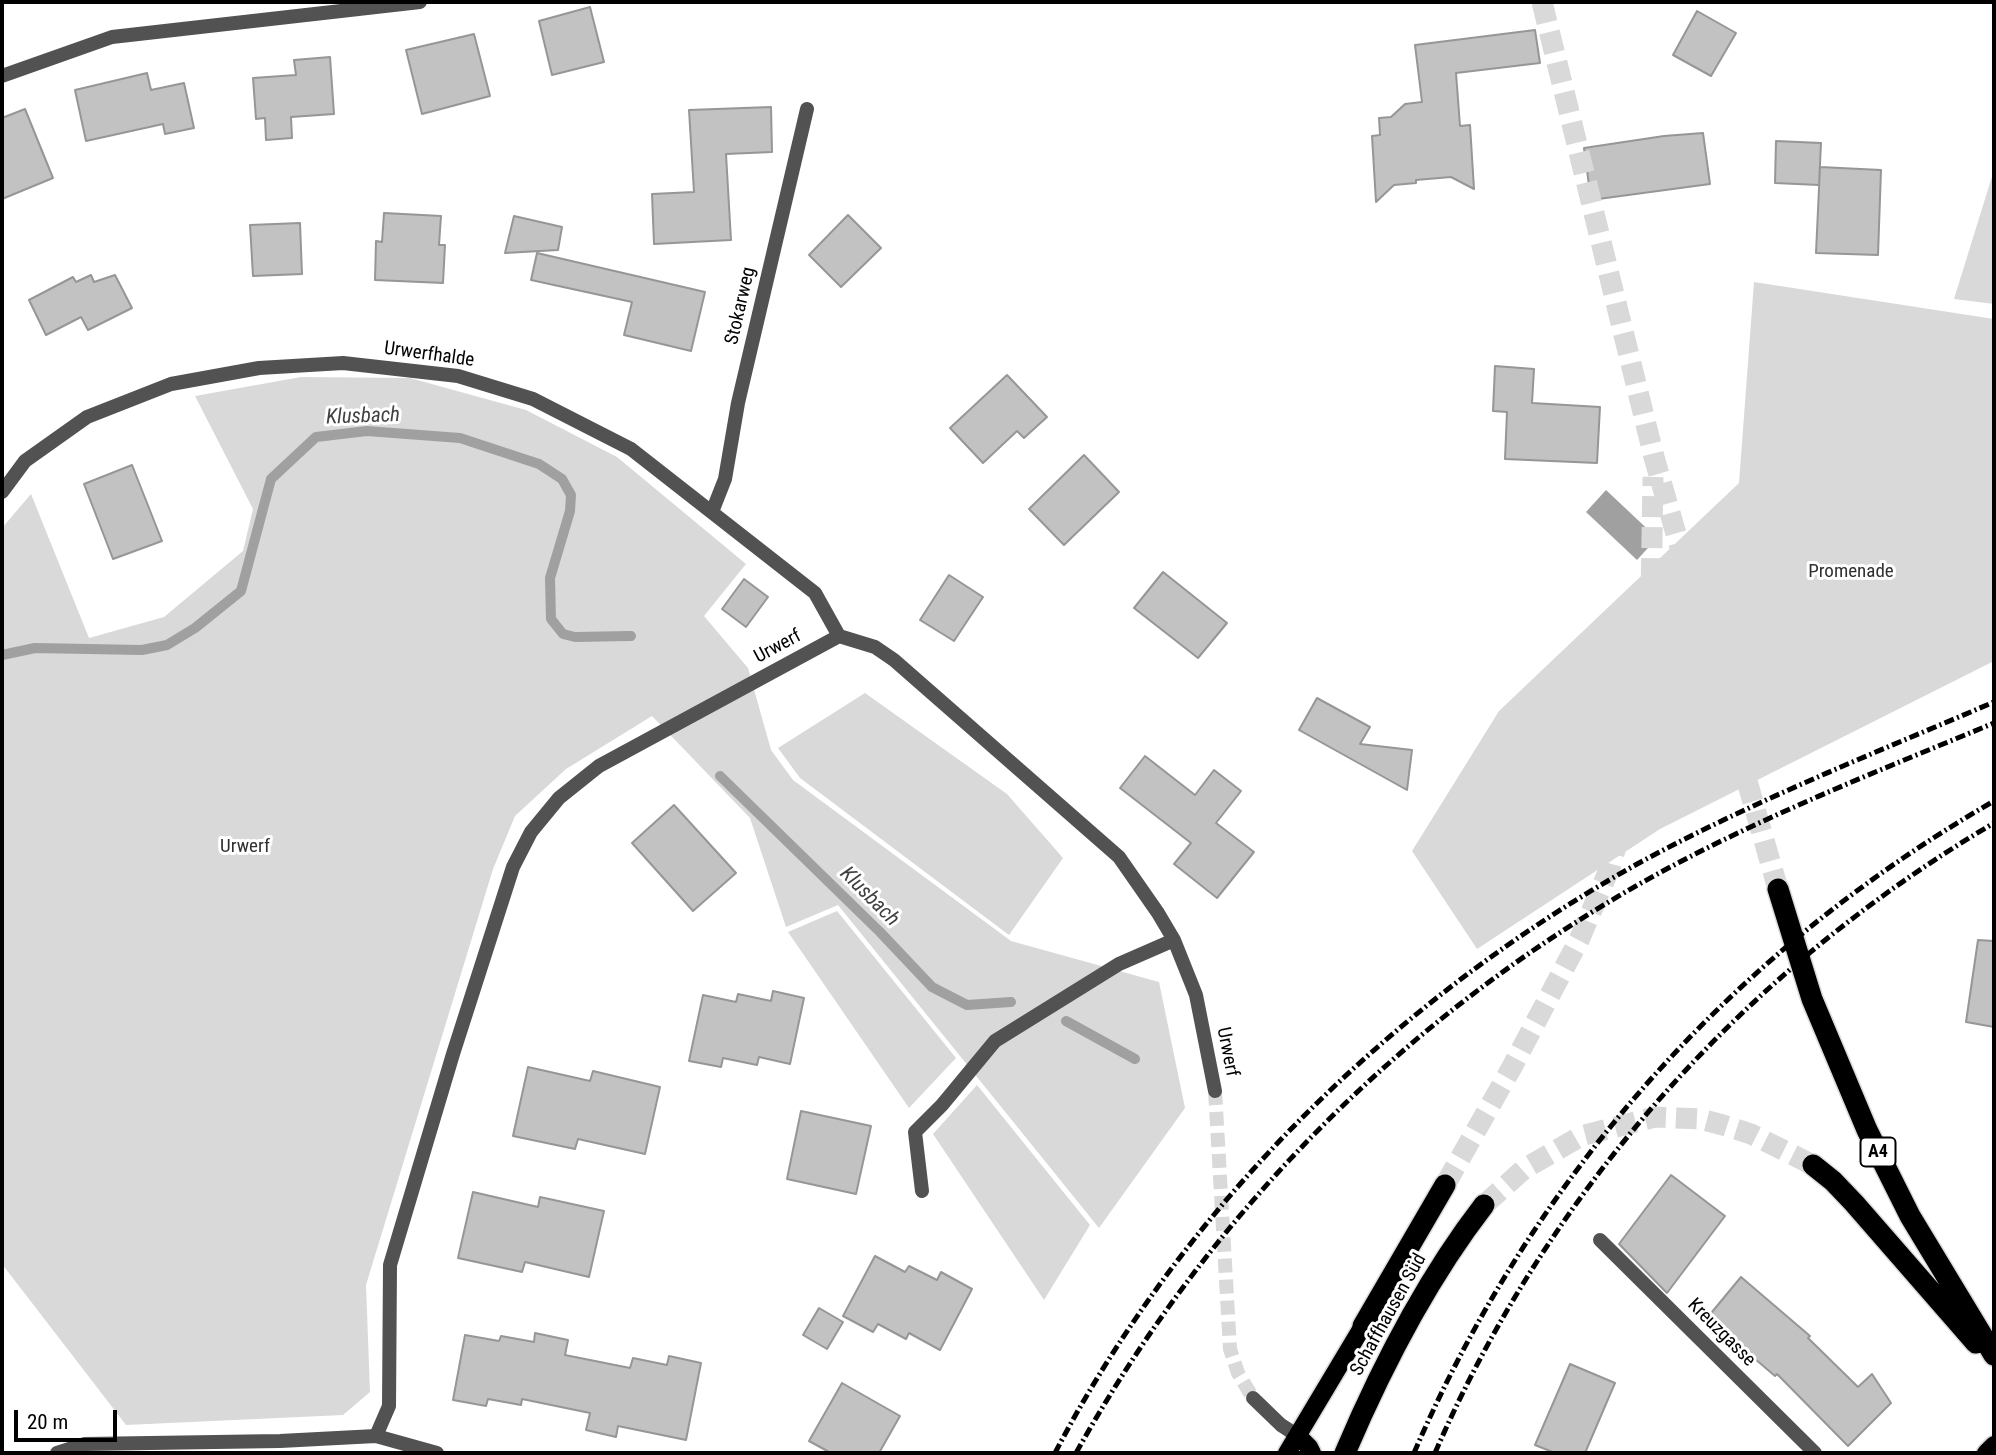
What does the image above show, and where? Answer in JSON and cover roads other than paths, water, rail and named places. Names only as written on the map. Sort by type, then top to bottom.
[{"type":"highway","name":"A4","points":[[1778,889],[1812,999],[1858,1110],[1957,1306],[1994,1355]]},
{"type":"highway","points":[[1813,1165],[1957,1306],[1994,1334]]},
{"type":"highway","points":[[1363,1326],[1445,1185]]},
{"type":"highway","name":"Schaffhausen Süd","points":[[1345,1453],[1366,1404],[1431,1283],[1458,1239],[1484,1205]]},
{"type":"highway","points":[[1957,1306],[1994,1363]]},
{"type":"main road","points":[[1287,1453],[1363,1326]]},
{"type":"main road","points":[[1298,1436],[1312,1453]]},
{"type":"main road","points":[[1986,1453],[1994,1445]]},
{"type":"street","points":[[2,76],[112,37],[420,2]]},
{"type":"street","name":"Stokarweg","points":[[712,512],[725,478],[738,403],[807,108]]},
{"type":"street","name":"Urwerfhalde","points":[[2,492],[25,461],[87,417],[170,384],[259,368],[343,363],[458,376],[533,399],[632,449],[815,593],[839,636]]},
{"type":"street","name":"Urwerf","points":[[376,1436],[388,1406],[390,1265],[449,1066],[513,867],[531,832],[559,798],[599,766],[839,636],[875,647],[894,660],[1119,857],[1174,940],[1196,995],[1215,1091]]},
{"type":"street","points":[[922,1191],[915,1132],[942,1105],[995,1041],[1119,964],[1174,940]]},
{"type":"street","name":"Kreuzgasse","points":[[1600,1240],[1815,1453]]},
{"type":"street","points":[[1254,1398],[1281,1425],[1298,1436]]},
{"type":"street","points":[[57,1453],[85,1444],[280,1447],[376,1436],[437,1453]]},
{"type":"waterway","name":"Klusbach","points":[[2,655],[35,648],[142,650],[167,645],[195,628],[241,591],[271,479],[316,437],[367,431],[460,438],[539,464],[562,479],[571,495],[570,511],[550,578],[551,619],[563,634],[575,637],[631,636]]},
{"type":"waterway","name":"Klusbach","points":[[720,776],[880,932],[932,987],[967,1005],[1011,1002]]},
{"type":"waterway","name":"Klusbach","points":[[1066,1021],[1135,1059]]},
{"type":"tunnel","points":[[1542,2],[1654,457],[1778,889]]},
{"type":"tunnel","points":[[1445,1185],[1512,1067],[1580,938],[1611,865],[1640,759],[1651,599],[1653,477]]},
{"type":"tunnel","points":[[1215,1091],[1230,1349],[1238,1373],[1253,1398]]},
{"type":"tunnel","points":[[1484,1205],[1524,1169],[1581,1136],[1655,1117],[1700,1119],[1723,1125],[1751,1134],[1813,1165]]},
{"type":"railway","points":[[1055,1453],[1107,1362],[1167,1275],[1232,1193],[1304,1116],[1381,1044],[1463,977],[1549,917],[1682,840],[1815,778],[1994,702]]},
{"type":"railway","points":[[1076,1453],[1129,1365],[1187,1282],[1251,1203],[1320,1128],[1394,1059],[1472,995],[1555,935],[1685,859],[1816,797],[1994,723]]},
{"type":"railway","points":[[1414,1453],[1462,1352],[1518,1256],[1581,1165],[1650,1080],[1727,1001],[1810,928],[1899,861],[1994,801]]},
{"type":"railway","points":[[1435,1453],[1482,1356],[1536,1264],[1597,1176],[1664,1094],[1738,1017],[1818,946],[1903,881],[1994,823]]},
{"type":"park label","name":"Promenade","points":[[1851,572]]}]
